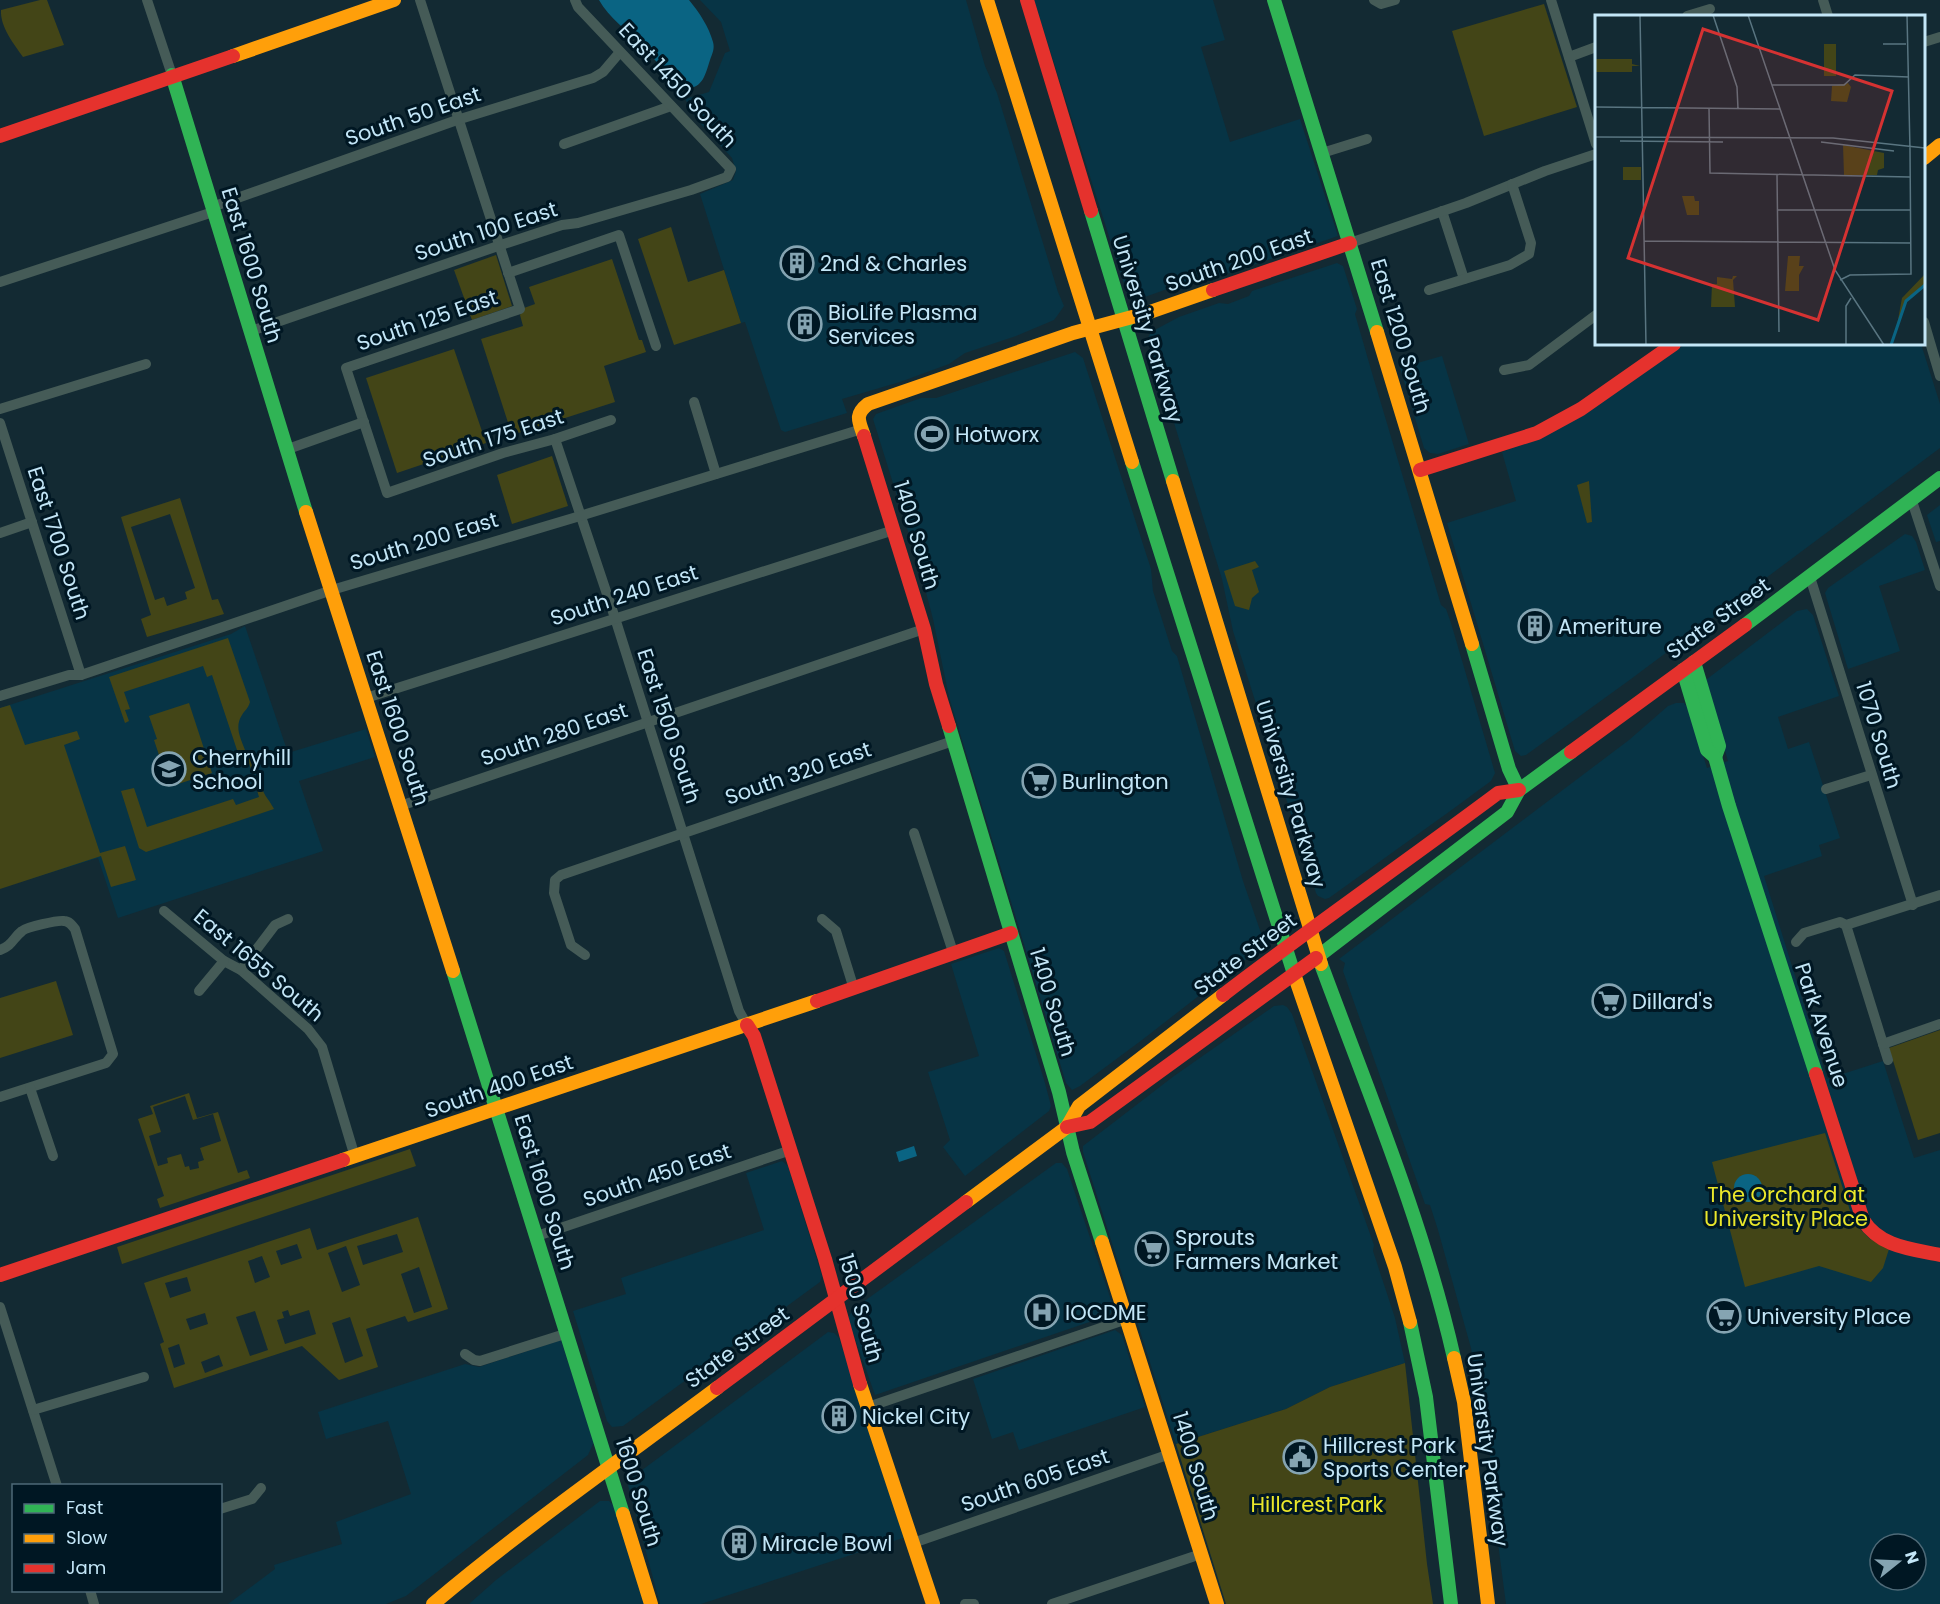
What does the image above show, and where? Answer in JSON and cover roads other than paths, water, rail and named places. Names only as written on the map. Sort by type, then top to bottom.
[{"type":"street","points":[[147,0],[172,75]]},
{"type":"street","points":[[0,136],[394,0]]},
{"type":"street","points":[[420,0],[508,273],[619,236],[656,346]]},
{"type":"street","name":"East 1450 South","points":[[575,0],[578,7],[731,169]]},
{"type":"street","points":[[987,0],[1293,973],[1392,1257],[1426,1397],[1451,1604]]},
{"type":"street","name":"University Parkway","points":[[1027,0],[1310,931],[1425,1247],[1444,1314],[1464,1402],[1488,1604]]},
{"type":"street","name":"East 1200 South","points":[[1274,0],[1420,470],[1509,769],[1519,790]]},
{"type":"street","points":[[1374,0],[1381,4],[1395,0]]},
{"type":"street","points":[[1551,0],[1595,141]]},
{"type":"street","points":[[1823,0],[1828,15]]},
{"type":"street","points":[[1690,15],[1710,9]]},
{"type":"street","points":[[1925,41],[1940,37]]},
{"type":"street","points":[[1569,57],[1595,47]]},
{"type":"street","name":"South 50 East","points":[[0,282],[213,209],[457,120],[593,78],[603,72],[620,52]]},
{"type":"street","name":"East 1600 South","points":[[172,75],[586,1393]]},
{"type":"street","points":[[564,144],[671,106]]},
{"type":"street","points":[[1322,153],[1367,139]]},
{"type":"street","points":[[1925,156],[1940,145]]},
{"type":"street","name":"South 200 East","points":[[860,410],[868,404],[1073,333],[1123,320],[1234,285],[1442,212],[1595,154]]},
{"type":"street","name":"South 100 East","points":[[251,332],[562,225],[578,223],[691,190],[727,177],[731,169]]},
{"type":"street","points":[[1430,290],[1519,261],[1529,254],[1531,243],[1512,184]]},
{"type":"street","points":[[1442,212],[1464,279]]},
{"type":"street","name":"South 125 East","points":[[364,423],[346,368],[520,309],[508,273]]},
{"type":"street","points":[[1504,370],[1529,365],[1595,316]]},
{"type":"street","points":[[1925,328],[1940,376]]},
{"type":"street","points":[[1420,470],[1537,433],[1581,409],[1666,346]]},
{"type":"street","points":[[0,408],[146,364]]},
{"type":"street","points":[[694,402],[716,474]]},
{"type":"street","name":"1400 South","points":[[860,410],[858,418],[924,629],[936,684],[1059,1092],[1073,1152],[1216,1604]]},
{"type":"street","name":"South 175 East","points":[[364,423],[387,493],[503,453],[555,439],[611,420]]},
{"type":"street","name":"East 1700 South","points":[[0,423],[81,675]]},
{"type":"street","points":[[288,449],[364,423]]},
{"type":"street","name":"South 200 East","points":[[0,696],[69,675],[81,675],[332,590],[862,429]]},
{"type":"street","name":"East 1500 South","points":[[555,439],[615,618],[739,1011],[747,1025]]},
{"type":"street","name":"State Street","points":[[1067,1127],[1090,1122],[1318,956],[1507,812],[1519,790],[1810,577],[1940,478]]},
{"type":"street","points":[[1912,501],[1940,586]]},
{"type":"street","points":[[0,533],[32,522]]},
{"type":"street","name":"South 240 East","points":[[366,698],[894,530]]},
{"type":"street","name":"1070 South","points":[[1810,577],[1913,905]]},
{"type":"street","name":"South 280 East","points":[[400,806],[924,629]]},
{"type":"street","name":"Park Avenue","points":[[1688,666],[1719,746],[1715,757],[1729,806],[1863,1220],[1868,1231],[1884,1242],[1940,1255]]},
{"type":"street","name":"South 320 East","points":[[585,955],[571,945],[554,893],[553,885],[561,875],[953,741]]},
{"type":"street","points":[[1826,789],[1871,775]]},
{"type":"street","name":"State Street","points":[[433,1604],[465,1577],[1067,1127],[1079,1106],[1285,948],[1498,793],[1519,790]]},
{"type":"street","points":[[914,833],[954,955]]},
{"type":"street","points":[[1796,942],[1804,933],[1840,922],[1846,925],[1940,895]]},
{"type":"street","name":"East 1655 South","points":[[164,911],[224,961],[241,970],[308,1029],[322,1047],[355,1157]]},
{"type":"street","points":[[241,970],[276,925],[288,919]]},
{"type":"street","points":[[822,919],[836,931],[854,989]]},
{"type":"street","points":[[0,950],[9,946],[26,929],[59,921],[69,922],[75,929],[112,1050],[112,1058],[106,1063],[0,1097]]},
{"type":"street","points":[[1846,925],[1888,1060]]},
{"type":"street","name":"South 400 East","points":[[0,1275],[854,989],[1011,933]]},
{"type":"street","points":[[199,991],[224,961]]},
{"type":"street","points":[[1883,1044],[1940,1024]]},
{"type":"street","name":"1500 South","points":[[747,1025],[754,1036],[791,1150],[868,1407],[933,1604]]},
{"type":"street","points":[[30,1088],[52,1156]]},
{"type":"street","name":"South 450 East","points":[[537,1236],[791,1150]]},
{"type":"street","points":[[0,1307],[57,1484]]},
{"type":"street","points":[[868,1407],[1126,1318]]},
{"type":"street","points":[[465,1353],[474,1360],[480,1361],[568,1333]]},
{"type":"street","points":[[33,1410],[144,1377]]},
{"type":"street","name":"1600 South","points":[[586,1393],[651,1604]]},
{"type":"street","name":"South 605 East","points":[[913,1543],[1170,1454]]},
{"type":"street","points":[[222,1508],[252,1499],[261,1488]]},
{"type":"street","points":[[1052,1604],[1201,1554]]},
{"type":"street","points":[[965,1604],[974,1604]]},
{"type":"place","name":"2nd & Charles","points":[[797,263]]},
{"type":"place","name":"BioLife Plasma Services","points":[[805,324]]},
{"type":"place","name":"Hotworx","points":[[932,434]]},
{"type":"place","name":"Ameriture","points":[[1535,626]]},
{"type":"place","name":"Cherryhill School","points":[[169,769]]},
{"type":"place","name":"Burlington","points":[[1039,781]]},
{"type":"place","name":"Dillard's","points":[[1609,1001]]},
{"type":"place","name":"Sprouts Farmers Market","points":[[1152,1249]]},
{"type":"place","name":"IOCDME","points":[[1042,1312]]},
{"type":"place","name":"University Place","points":[[1724,1316]]},
{"type":"place","name":"Nickel City","points":[[839,1416]]},
{"type":"place","name":"Hillcrest Park Sports Center","points":[[1300,1457]]},
{"type":"place","name":"Miracle Bowl","points":[[739,1543]]},
{"type":"park label","name":"The Orchard at University Place","points":[[1786,1206]]},
{"type":"park label","name":"Hillcrest Park","points":[[1317,1504]]}]
